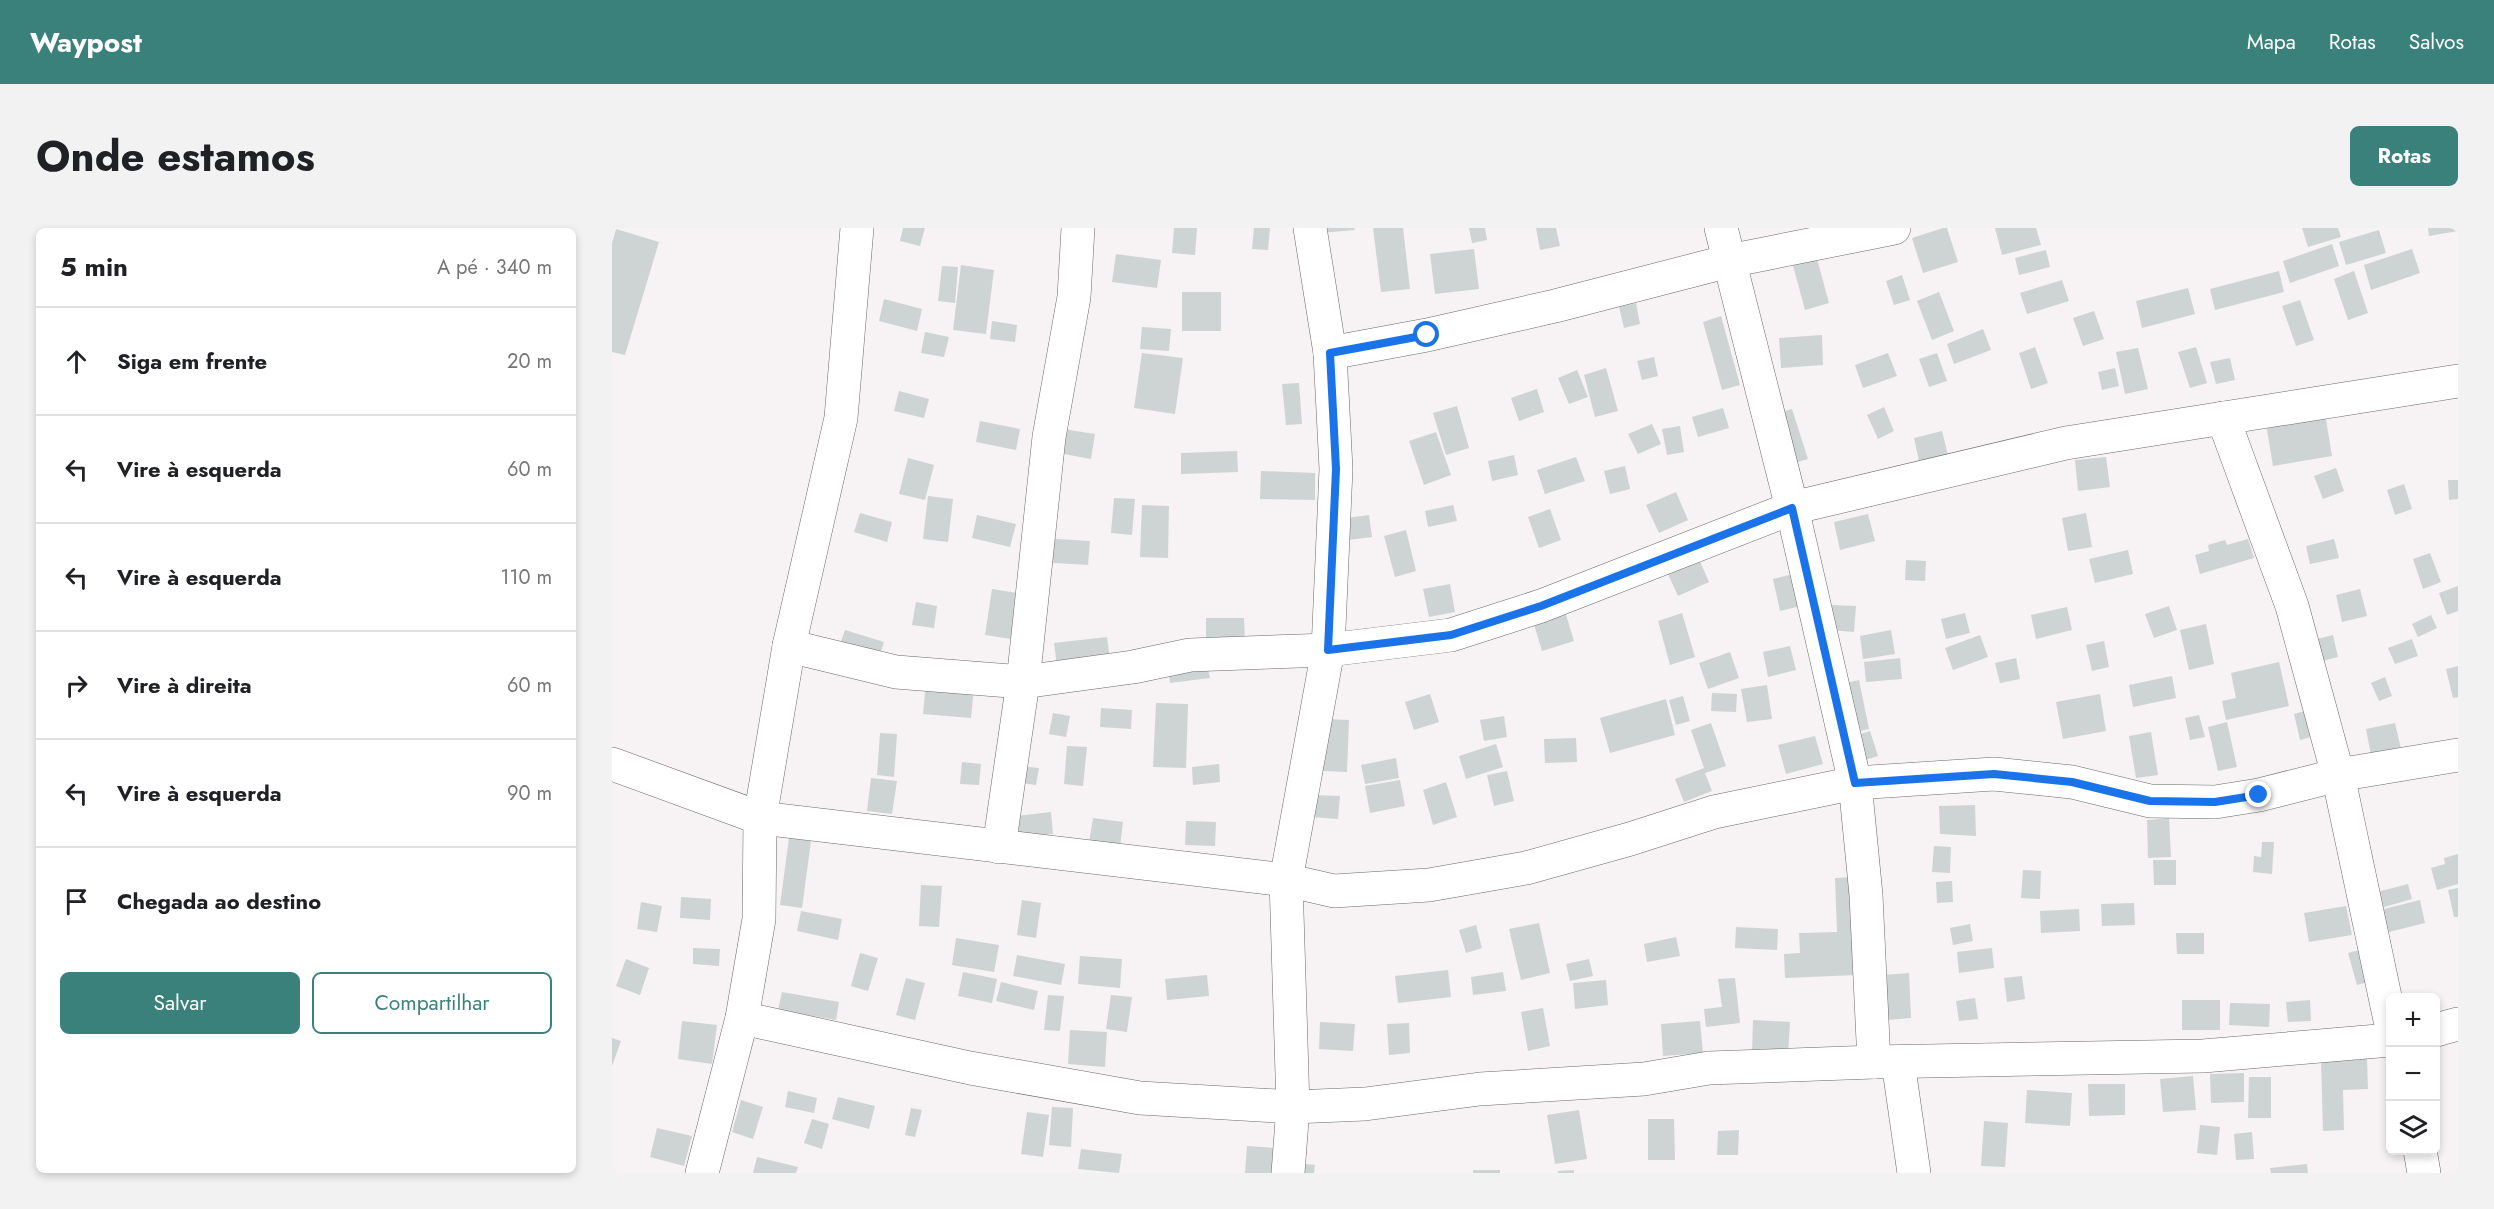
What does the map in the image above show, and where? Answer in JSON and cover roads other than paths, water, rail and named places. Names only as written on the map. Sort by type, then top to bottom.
[{"type":"street","points":[[702,1173],[742,1018],[759,919],[760,818],[789,646],[841,418],[857,228]]},
{"type":"street","points":[[999,847],[1023,682],[1049,437],[1074,297],[1078,228]]},
{"type":"street","points":[[1288,1173],[1293,1107],[1286,880],[1328,650],[1336,469],[1330,353],[1310,228]]},
{"type":"street","points":[[1721,228],[1792,508],[1855,783],[1886,1062],[1914,1173]]},
{"type":"street","points":[[1330,353],[1427,335],[1729,261],[1894,228]]},
{"type":"street","points":[[789,646],[896,672],[1023,682],[1133,667],[1190,655],[1328,650],[1451,635],[1541,606],[1792,508],[2066,443],[2458,381]]},
{"type":"street","points":[[2223,418],[2292,606],[2338,775],[2386,997]]},
{"type":"street","points":[[612,764],[760,818],[1286,880],[1334,891],[1440,883],[1526,868],[1630,839],[1714,812],[1855,783],[1994,774],[2072,782],[2150,801],[2215,802],[2259,795],[2338,775],[2458,755]]},
{"type":"street","points":[[742,1018],[970,1068],[1140,1098],[1293,1107],[1365,1104],[1480,1089],[1644,1079],[1709,1068],[2203,1056],[2386,1040]]},
{"type":"street","points":[[2440,1029],[2458,1024]]},
{"type":"street","points":[[2421,1155],[2424,1173]]}]
